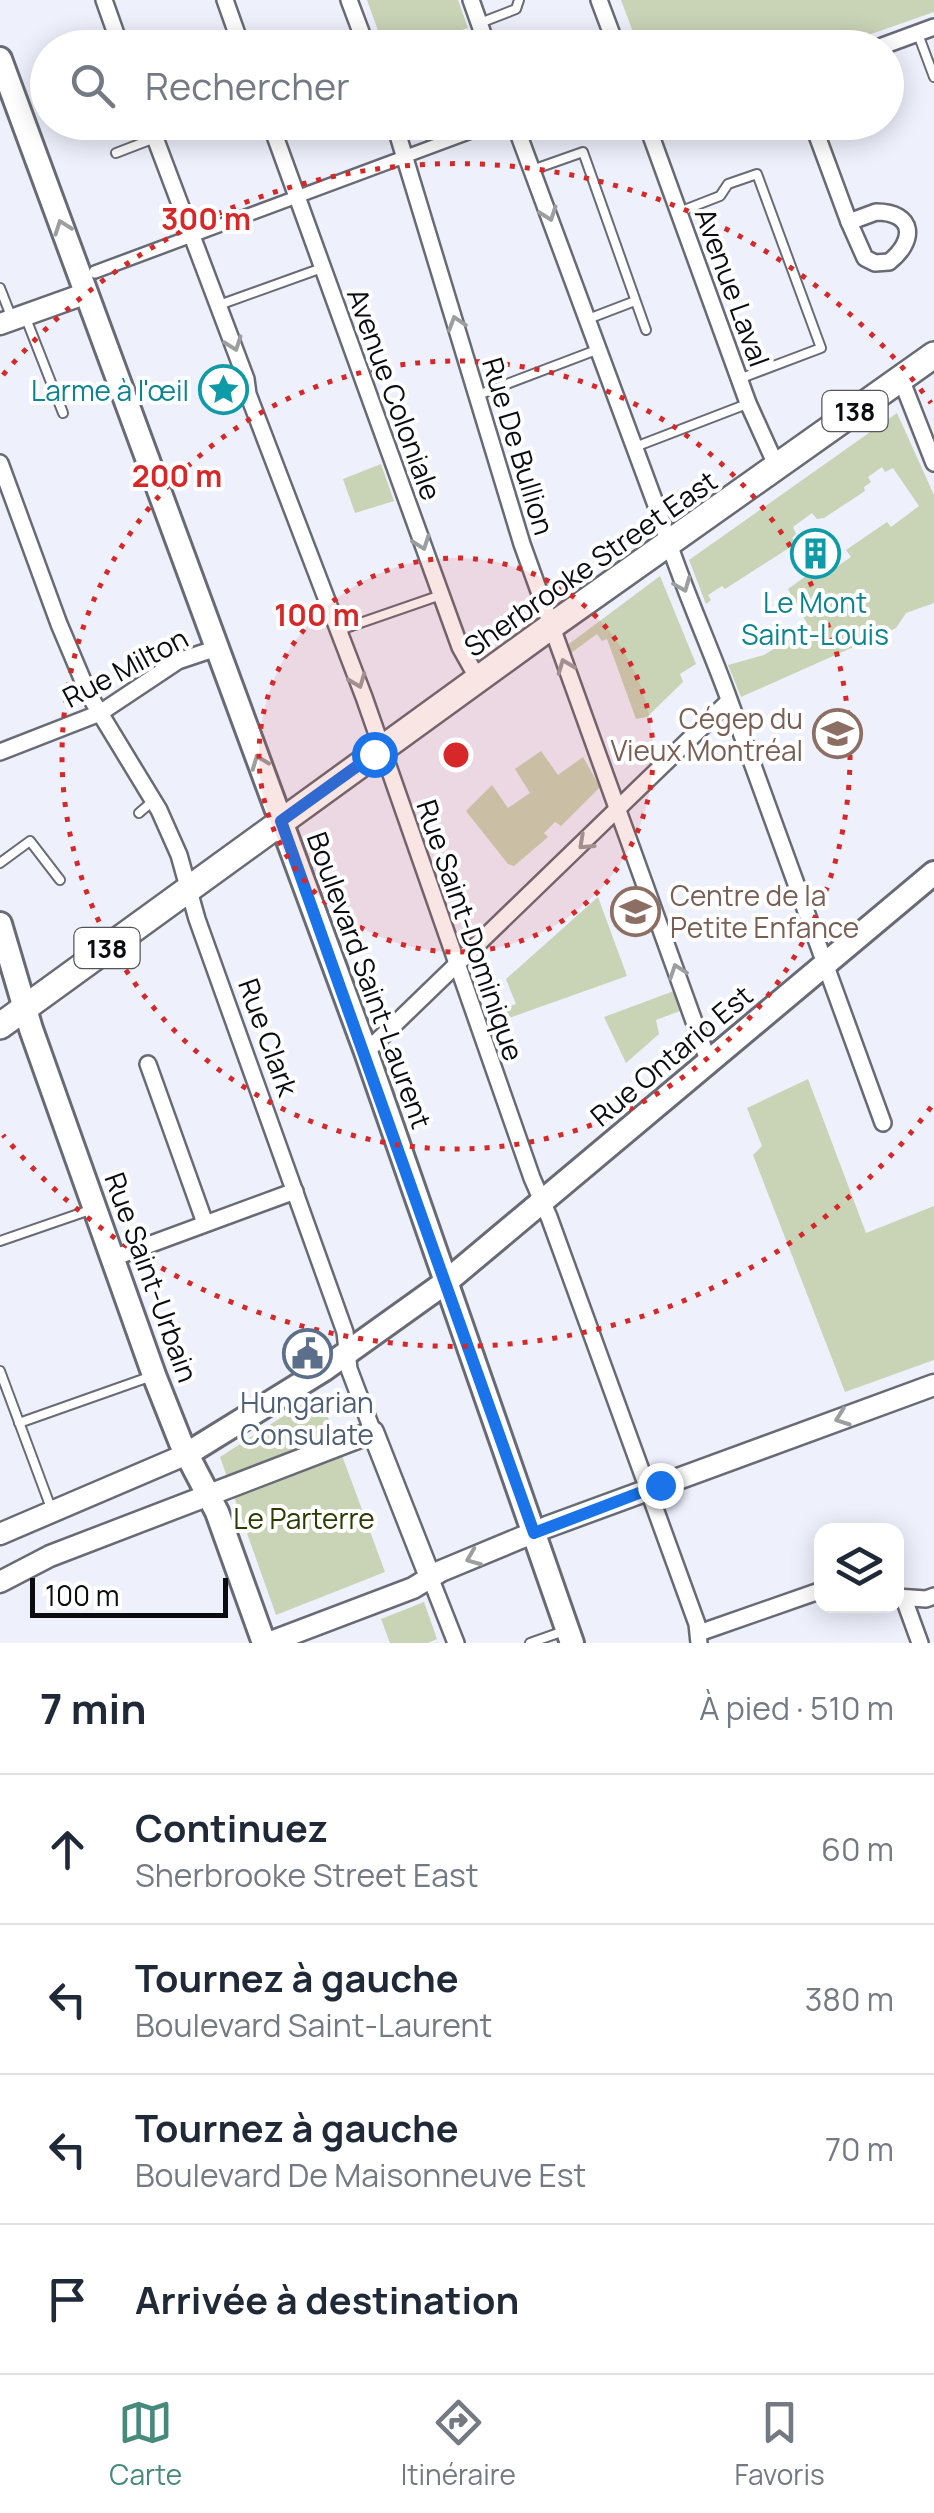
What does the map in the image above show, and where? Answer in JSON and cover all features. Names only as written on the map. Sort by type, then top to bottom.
[{"type":"main road","name":"Boulevard Saint-Laurent","points":[[0,59],[30,133]]},
{"type":"main road","name":"Boulevard Saint-Laurent","points":[[33,140],[91,282],[217,648],[366,1052],[570,1636]]},
{"type":"main road","name":"Sherbrooke Street East","points":[[281,821],[934,355]]},
{"type":"main road","name":"138","points":[[0,1026],[281,821]]},
{"type":"main road","name":"Rue Ontario Est","points":[[188,1454],[347,1352],[446,1282],[934,873]]},
{"type":"main road","name":"Rue Saint-Urbain","points":[[0,924],[25,1007],[154,1375],[209,1496],[266,1643]]},
{"type":"street","points":[[104,0],[115,30]]},
{"type":"street","points":[[225,0],[236,30]]},
{"type":"street","points":[[349,0],[360,30]]},
{"type":"street","points":[[471,0],[482,30]]},
{"type":"street","points":[[599,0],[610,30]]},
{"type":"street","name":"Rue Saint-Dominique","points":[[156,140],[381,749],[417,867],[457,965],[699,1638]]},
{"type":"street","name":"Avenue Coloniale","points":[[277,140],[460,647],[478,679]]},
{"type":"street","name":"Rue De Bullion","points":[[400,140],[550,627],[709,1063]]},
{"type":"street","points":[[12,320],[194,237],[449,140]]},
{"type":"street","points":[[521,140],[883,1122]]},
{"type":"street","name":"Avenue Laval","points":[[652,140],[748,404],[777,467]]},
{"type":"street","points":[[819,140],[849,222]]},
{"type":"street","points":[[901,379],[934,463]]},
{"type":"street","name":"Rue Clark","points":[[0,463],[59,624],[100,713],[154,800],[179,855],[345,1332],[350,1369],[456,1643]]},
{"type":"street","name":"Rue Milton","points":[[0,752],[100,713],[178,661],[217,648]]},
{"type":"street","points":[[366,1052],[729,702]]},
{"type":"street","points":[[148,1064],[205,1223]]},
{"type":"street","points":[[113,1258],[295,1191]]},
{"type":"street","points":[[266,1643],[412,1588],[534,1533],[934,1385]]},
{"type":"street","points":[[0,1582],[50,1556],[373,1432]]},
{"type":"street","points":[[0,1534],[188,1454]]},
{"type":"street","points":[[699,1638],[814,1593]]},
{"type":"street","points":[[904,1598],[934,1596]]},
{"type":"street","points":[[904,1607],[920,1643]]},
{"type":"lane","points":[[480,23],[516,9],[519,0]]},
{"type":"lane","points":[[926,30],[934,77]]},
{"type":"lane","points":[[116,153],[136,140]]},
{"type":"lane","points":[[532,170],[583,152],[646,330]]},
{"type":"lane","points":[[678,212],[720,196],[728,184],[757,174],[821,348],[739,379]]},
{"type":"lane","points":[[220,306],[322,268]]},
{"type":"lane","points":[[0,288],[12,320],[63,413]]},
{"type":"lane","points":[[588,319],[635,301]]},
{"type":"lane","points":[[478,394],[598,349]]},
{"type":"lane","points":[[634,447],[748,404]]},
{"type":"lane","points":[[336,631],[441,595]]},
{"type":"lane","points":[[139,813],[154,800]]},
{"type":"lane","points":[[0,864],[30,841],[60,880]]},
{"type":"lane","points":[[0,1242],[95,1208]]},
{"type":"lane","points":[[0,1372],[53,1512]]},
{"type":"lane","points":[[20,1423],[154,1375]]},
{"type":"lane","points":[[536,1642],[570,1636]]},
{"type":"green space","points":[[367,0],[458,0],[468,28],[462,30],[378,30]]},
{"type":"green space","points":[[621,0],[934,0],[934,12],[883,30],[632,30]]},
{"type":"green space","points":[[897,413],[934,495],[934,603],[906,613],[896,628],[741,697],[728,665],[764,655],[809,627],[788,589],[813,571],[819,579],[851,557],[846,550],[887,522],[891,527],[919,506],[893,468],[885,472],[882,467],[868,477],[871,482],[864,487],[865,491],[824,518],[817,519],[812,513],[793,527],[796,534],[792,538],[797,543],[725,589],[722,586],[708,595],[711,600],[706,604],[689,560]]},
{"type":"green space","points":[[381,464],[394,501],[355,513],[343,479]]},
{"type":"green space","points":[[660,576],[696,664],[680,674],[683,682],[647,717],[636,719],[607,639],[602,641],[597,634],[571,653],[569,644]]},
{"type":"green space","points":[[541,751],[558,775],[583,757],[600,787],[561,826],[555,822],[544,833],[548,837],[514,866],[508,864],[466,811],[492,785],[508,808],[530,793],[515,769]]},
{"type":"green space","points":[[598,897],[627,976],[495,1023],[492,1013],[516,1004],[506,979]]},
{"type":"green space","points":[[674,991],[680,1011],[656,1020],[659,1034],[626,1063],[604,1017]]},
{"type":"green space","points":[[808,1079],[866,1233],[934,1206],[934,1360],[845,1392],[753,1155],[762,1146],[747,1108]]},
{"type":"green space","name":"Le Parterre","points":[[319,1393],[385,1572],[276,1615],[220,1457]]},
{"type":"green space","points":[[424,1602],[437,1639],[428,1643],[390,1643],[381,1619]]},
{"type":"place","name":"Larme à l'œil","points":[[224,390]]},
{"type":"place","name":"Le Mont Saint-Louis","points":[[815,554]]},
{"type":"place","name":"Cégep du Vieux Montréal","points":[[838,734]]},
{"type":"place","name":"Centre de la Petite Enfance","points":[[635,911]]},
{"type":"place","name":"Hungarian Consulate","points":[[307,1354]]},
{"type":"route","points":[[374,754],[281,821],[534,1533],[660,1485]]}]
